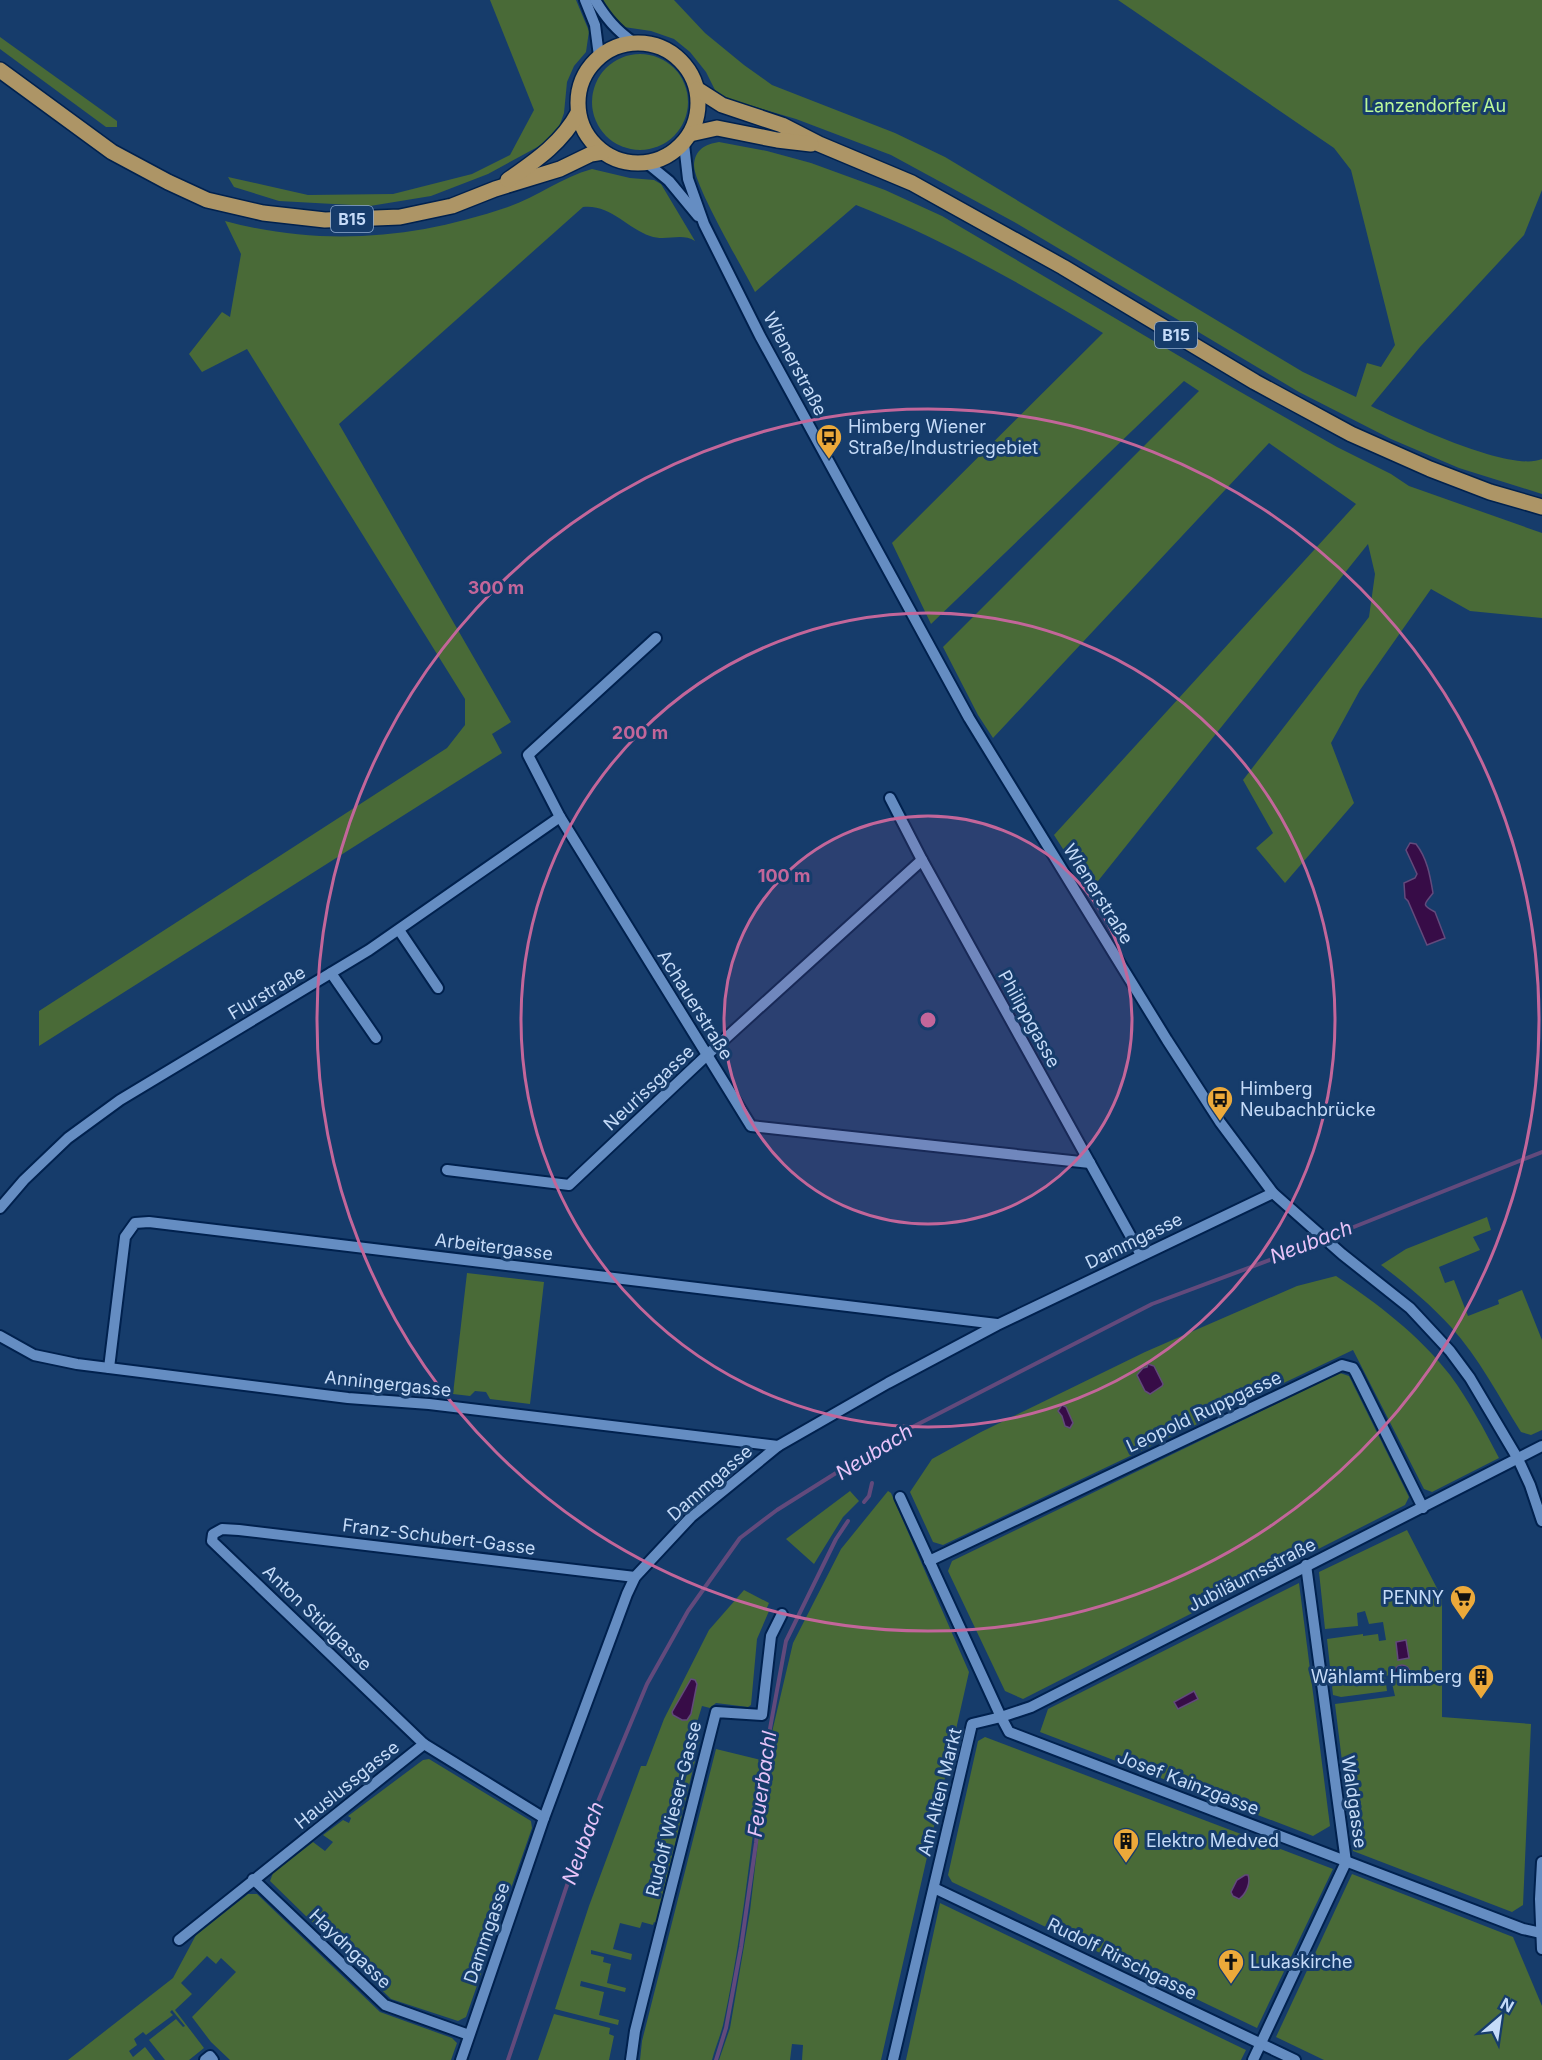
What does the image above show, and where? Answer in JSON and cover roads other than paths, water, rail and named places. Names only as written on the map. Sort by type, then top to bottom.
[{"type":"main road","name":"B15","points":[[495,189],[545,154],[570,129],[578,113],[581,82],[590,65],[610,49],[633,42],[658,45],[669,50],[687,67],[697,89],[699,106],[696,122],[687,139]]},
{"type":"main road","name":"B15","points":[[0,70],[112,152],[207,200],[263,213],[325,220],[400,217],[452,206],[495,189],[560,169],[591,154],[603,152]]},
{"type":"main road","name":"B15","points":[[697,89],[722,105],[782,125],[819,144],[912,183],[1063,267],[1255,382],[1352,434],[1430,469],[1490,492],[1542,507]]},
{"type":"main road","points":[[578,113],[591,141],[603,152],[631,163],[647,163]]},
{"type":"main road","name":"B15","points":[[647,163],[663,158],[687,139],[717,128],[777,140],[819,144]]},
{"type":"street","points":[[585,0],[595,25],[599,56]]},
{"type":"street","points":[[596,0],[607,19],[633,42]]},
{"type":"street","name":"Wienerstraße","points":[[687,139],[688,179],[704,224],[760,336],[969,718],[1179,1058],[1220,1122],[1273,1193],[1342,1254],[1410,1308],[1450,1351],[1470,1378],[1518,1459],[1530,1485],[1542,1521]]},
{"type":"street","name":"Wienerstraße","points":[[647,163],[669,181],[704,224]]},
{"type":"street","name":"Achauerstraße","points":[[656,638],[528,755],[560,816],[751,1126],[1090,1163]]},
{"type":"street","name":"Philippgasse","points":[[890,798],[922,860],[1142,1255]]},
{"type":"street","name":"Flurstraße","points":[[0,1208],[24,1180],[68,1138],[120,1100],[399,930],[560,816]]},
{"type":"street","name":"Neurissgasse","points":[[447,1170],[569,1185],[706,1056],[922,860]]},
{"type":"street","points":[[399,930],[438,988]]},
{"type":"street","points":[[331,973],[376,1038]]},
{"type":"street","name":"Dammgasse","points":[[461,2060],[544,1818],[616,1622],[635,1578],[691,1517],[778,1446],[888,1383],[997,1324],[1273,1193]]},
{"type":"street","name":"Arbeitergasse","points":[[109,1368],[125,1237],[135,1223],[149,1222],[997,1324]]},
{"type":"street","name":"Anningergasse","points":[[0,1336],[34,1355],[77,1364],[348,1398],[429,1404],[778,1446]]},
{"type":"street","name":"Leopold Ruppgasse","points":[[929,1561],[1342,1365],[1353,1368],[1356,1373],[1423,1508]]},
{"type":"street","name":"Jubiläumsstraße","points":[[1001,1717],[1031,1707],[1542,1446]]},
{"type":"street","points":[[900,1497],[1001,1717]]},
{"type":"street","name":"Anton Stidlgasse","points":[[239,1530],[222,1529],[213,1534],[212,1541],[424,1743]]},
{"type":"street","name":"Franz-Schubert-Gasse","points":[[239,1530],[635,1578]]},
{"type":"street","name":"Waldgasse","points":[[1253,2060],[1346,1862],[1306,1565]]},
{"type":"street","name":"Rudolf Wieser-Gasse","points":[[631,2060],[635,2031],[716,1712],[762,1715],[771,1636],[782,1614]]},
{"type":"street","name":"Josef Kainzgasse","points":[[1001,1717],[1009,1732],[1523,1929],[1541,1933]]},
{"type":"street","name":"Am Alten Markt","points":[[893,2060],[972,1724],[1001,1717]]},
{"type":"street","name":"Hauslussgasse","points":[[179,1940],[424,1743],[544,1818]]},
{"type":"street","points":[[1542,1862],[1542,1949]]},
{"type":"street","name":"Haydngasse","points":[[253,1879],[385,2006],[469,2035]]},
{"type":"street","name":"Rudolf Rirschgasse","points":[[934,1887],[1295,2060]]},
{"type":"street","points":[[205,2060],[210,2056],[213,2060]]},
{"type":"waterway","name":"Neubach","points":[[508,2060],[584,1835],[647,1684],[688,1611],[740,1538],[777,1510],[895,1436],[1152,1304],[1286,1254],[1542,1152]]},
{"type":"waterway","points":[[874,1461],[875,1448]]},
{"type":"waterway","points":[[864,1502],[869,1496],[872,1483]]},
{"type":"waterway","name":"Feuerbachl","points":[[716,2060],[726,2028],[741,1947],[756,1843],[765,1756],[786,1641],[836,1539],[848,1521]]},
{"type":"place","name":"Himberg Wiener Straße/Industriegebiet","points":[[829,460]]},
{"type":"place","name":"Himberg Neubachbrücke","points":[[1220,1122]]},
{"type":"place","name":"PENNY","points":[[1463,1621]]},
{"type":"place","name":"Wählamt Himberg","points":[[1481,1700]]},
{"type":"place","name":"Elektro Medved","points":[[1126,1864]]},
{"type":"place","name":"Lukaskirche","points":[[1231,1985]]},
{"type":"park label","name":"Lanzendorfer Au","points":[[1435,106]]}]
